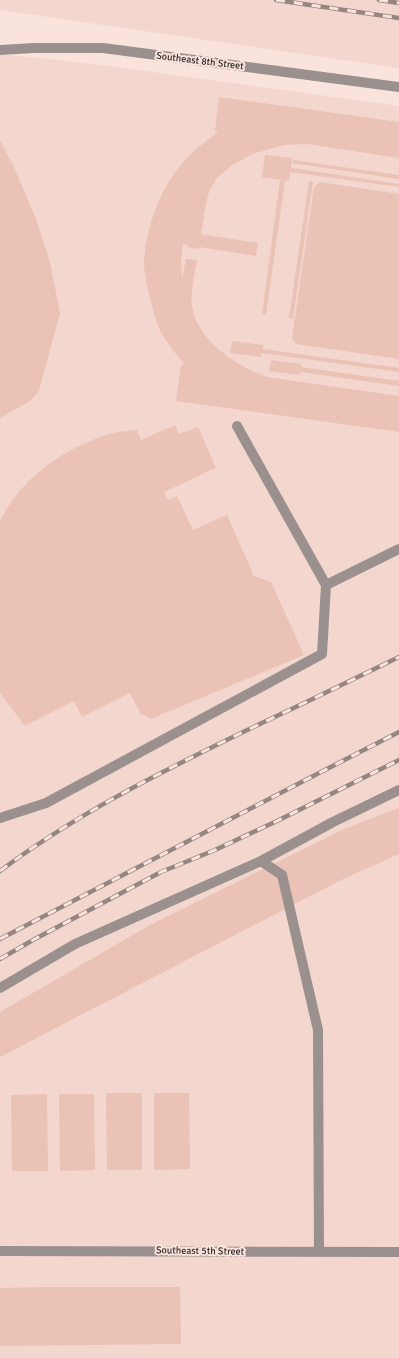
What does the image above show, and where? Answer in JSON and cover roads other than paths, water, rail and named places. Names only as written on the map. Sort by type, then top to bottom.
[{"type":"street","name":"Southeast 8th Street","points":[[0,50],[34,48],[103,48],[399,87]]},
{"type":"street","points":[[0,818],[46,803],[322,654],[326,585],[237,426]]},
{"type":"street","points":[[326,585],[399,548]]},
{"type":"street","points":[[0,988],[75,944],[261,861],[333,822],[399,790]]},
{"type":"street","points":[[261,861],[282,875],[318,1030],[319,1252]]},
{"type":"street","name":"Southeast 5th Street","points":[[0,1250],[399,1252]]},
{"type":"railway","points":[[276,0],[399,18]]},
{"type":"railway","points":[[379,0],[399,3]]},
{"type":"railway","points":[[0,871],[57,832],[117,796],[178,764],[399,657]]},
{"type":"railway","points":[[0,939],[399,732]]},
{"type":"railway","points":[[0,959],[161,872],[215,850],[277,821],[399,760]]}]
